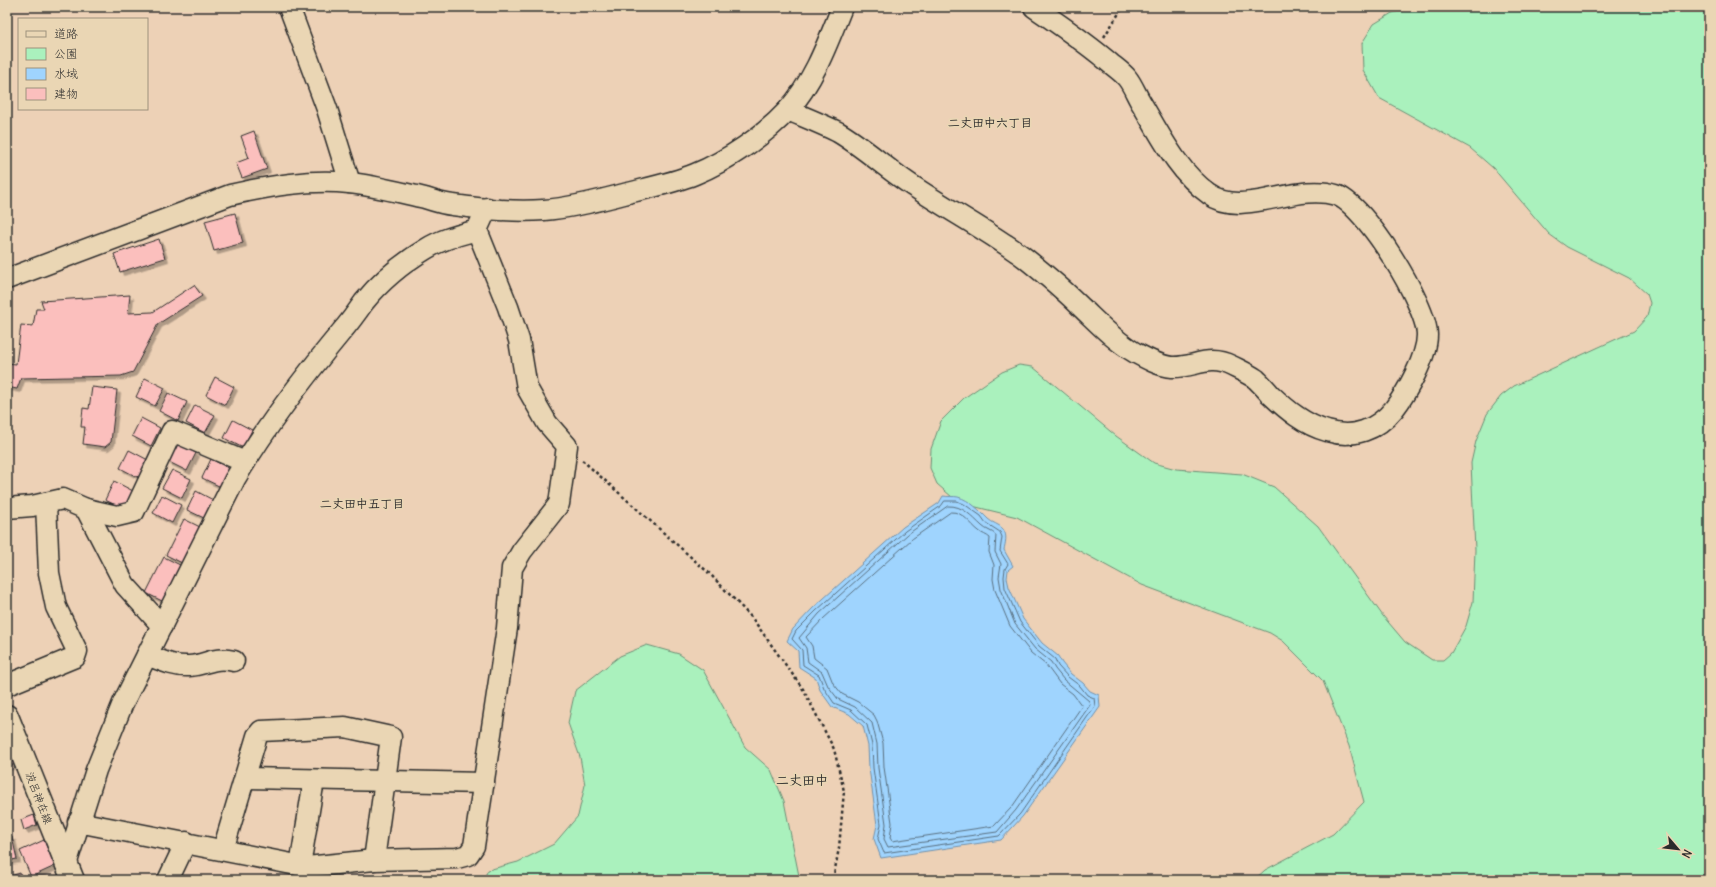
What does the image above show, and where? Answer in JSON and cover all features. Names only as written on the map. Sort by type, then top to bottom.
[{"type":"main road","name":"波呂神在線","points":[[7,716],[70,876]]},
{"type":"street","points":[[289,7],[327,109],[350,183]]},
{"type":"street","points":[[7,279],[230,195],[264,187],[303,183],[350,183],[425,198],[450,205],[544,210],[593,202],[689,176],[737,152],[759,136],[788,110],[803,89],[823,54],[842,7]]},
{"type":"street","points":[[788,110],[837,132],[916,188],[989,232],[1060,286],[1112,336],[1133,351],[1151,361],[1174,367],[1205,361],[1219,361],[1229,364],[1255,378],[1283,406],[1296,416],[1326,431],[1342,434],[1357,434],[1374,427],[1386,419],[1402,400],[1412,380],[1423,354],[1427,336],[1424,318],[1408,282],[1376,234],[1359,213],[1342,198],[1316,192],[1286,195],[1253,202],[1230,203],[1213,197],[1185,172],[1170,152],[1126,77],[1095,50],[1034,7]]},
{"type":"street","points":[[70,876],[78,822],[96,770],[123,703],[235,479],[245,462],[295,389],[364,302],[382,283],[426,248],[445,239],[477,230],[488,208]]},
{"type":"street","points":[[78,822],[307,867],[374,860],[457,858],[468,855],[474,846],[484,783],[507,628],[512,568],[522,551],[559,504],[567,446],[547,423],[527,388],[519,340],[477,230]]},
{"type":"street","points":[[7,508],[32,506],[63,499],[86,509],[117,516],[134,512],[172,431],[245,462]]},
{"type":"street","points":[[7,685],[75,657],[76,651],[56,607],[50,580],[46,503]]},
{"type":"street","points":[[86,509],[125,585],[162,626]]},
{"type":"street","points":[[147,655],[178,666],[190,666],[207,661],[224,659],[234,661]]},
{"type":"street","points":[[223,850],[257,736],[261,731],[345,727],[391,737],[374,860]]},
{"type":"street","points":[[245,778],[484,783]]},
{"type":"street","points":[[300,866],[314,780]]},
{"type":"street","points":[[168,880],[186,842]]},
{"type":"path","points":[[1095,50],[1123,7]]},
{"type":"path","points":[[567,446],[711,575],[752,618],[803,689],[834,749],[844,791],[839,848],[833,880]]},
{"type":"green space","points":[[1413,7],[1709,7],[1709,880],[1254,880],[1265,870],[1333,834],[1364,802],[1349,746],[1323,681],[1283,641],[1270,633],[1142,585],[1017,517],[972,506],[952,497],[937,484],[930,468],[931,449],[941,421],[964,398],[1002,372],[1019,365],[1033,367],[1116,436],[1154,463],[1176,469],[1242,474],[1274,487],[1318,526],[1383,616],[1405,642],[1432,660],[1443,660],[1451,653],[1466,626],[1473,602],[1475,550],[1471,463],[1476,441],[1487,414],[1501,396],[1514,386],[1634,331],[1647,317],[1650,303],[1647,294],[1629,278],[1567,247],[1549,234],[1493,168],[1470,148],[1379,98],[1363,70],[1362,43],[1374,24],[1392,13]]},
{"type":"green space","points":[[647,645],[679,654],[703,670],[745,747],[771,770],[784,801],[799,880],[483,880],[488,870],[518,862],[554,844],[578,816],[585,785],[580,757],[568,723],[575,691],[620,656]]},
{"type":"water","points":[[943,496],[962,498],[1003,529],[1006,537],[1004,550],[1013,566],[1008,570],[1007,578],[1009,587],[1023,619],[1042,643],[1058,656],[1071,674],[1083,683],[1090,691],[1099,695],[1100,707],[1023,816],[1001,840],[881,858],[874,839],[877,825],[869,768],[868,746],[863,726],[849,714],[832,707],[820,690],[816,678],[799,667],[798,651],[787,641],[793,629],[813,608],[903,527],[939,503]]},
{"type":"building","points":[[254,131],[267,169],[242,178],[236,163],[249,158],[241,136]]},
{"type":"building","points":[[235,213],[243,243],[214,251],[205,221]]},
{"type":"building","points":[[159,239],[165,258],[120,272],[114,254]]},
{"type":"building","points":[[194,285],[202,296],[158,324],[133,372],[121,376],[21,378],[17,389],[7,387],[7,363],[16,364],[21,325],[33,326],[36,309],[44,309],[41,301],[130,295],[128,313],[153,312]]},
{"type":"building","points":[[215,377],[234,387],[225,405],[206,395]]},
{"type":"building","points":[[145,378],[165,388],[155,406],[136,397]]},
{"type":"building","points":[[92,387],[117,390],[111,442],[105,447],[83,444],[85,427],[81,427],[83,408],[89,409]]},
{"type":"building","points":[[168,393],[187,402],[178,421],[159,411]]},
{"type":"building","points":[[195,405],[215,415],[205,433],[186,423]]},
{"type":"building","points":[[141,418],[160,428],[151,446],[132,436]]},
{"type":"building","points":[[233,420],[252,430],[243,448],[224,438]]},
{"type":"building","points":[[177,443],[196,453],[187,471],[167,461]]},
{"type":"building","points":[[129,450],[148,460],[139,478],[120,468]]},
{"type":"building","points":[[211,459],[230,469],[221,487],[202,478]]},
{"type":"building","points":[[172,470],[191,479],[182,498],[162,488]]},
{"type":"building","points":[[114,481],[133,491],[124,509],[105,500]]},
{"type":"building","points":[[196,491],[215,501],[206,519],[187,510]]},
{"type":"building","points":[[162,495],[181,505],[172,523],[153,513]]},
{"type":"building","points":[[184,519],[204,529],[186,565],[166,555]]},
{"type":"building","points":[[164,557],[184,567],[166,603],[146,593]]},
{"type":"building","points":[[7,725],[15,764],[7,767]]},
{"type":"building","points":[[34,815],[37,825],[24,830],[21,820]]},
{"type":"building","points":[[12,837],[17,859],[7,861],[7,838]]},
{"type":"building","points":[[44,840],[55,866],[31,877],[20,851]]},
{"type":"building","points":[[20,873],[22,880],[7,880],[7,877]]},
{"type":"district","name":"二丈田中六丁目","points":[[990,123]]},
{"type":"district","name":"二丈田中五丁目","points":[[362,504]]},
{"type":"district","name":"二丈田中","points":[[802,780]]}]
